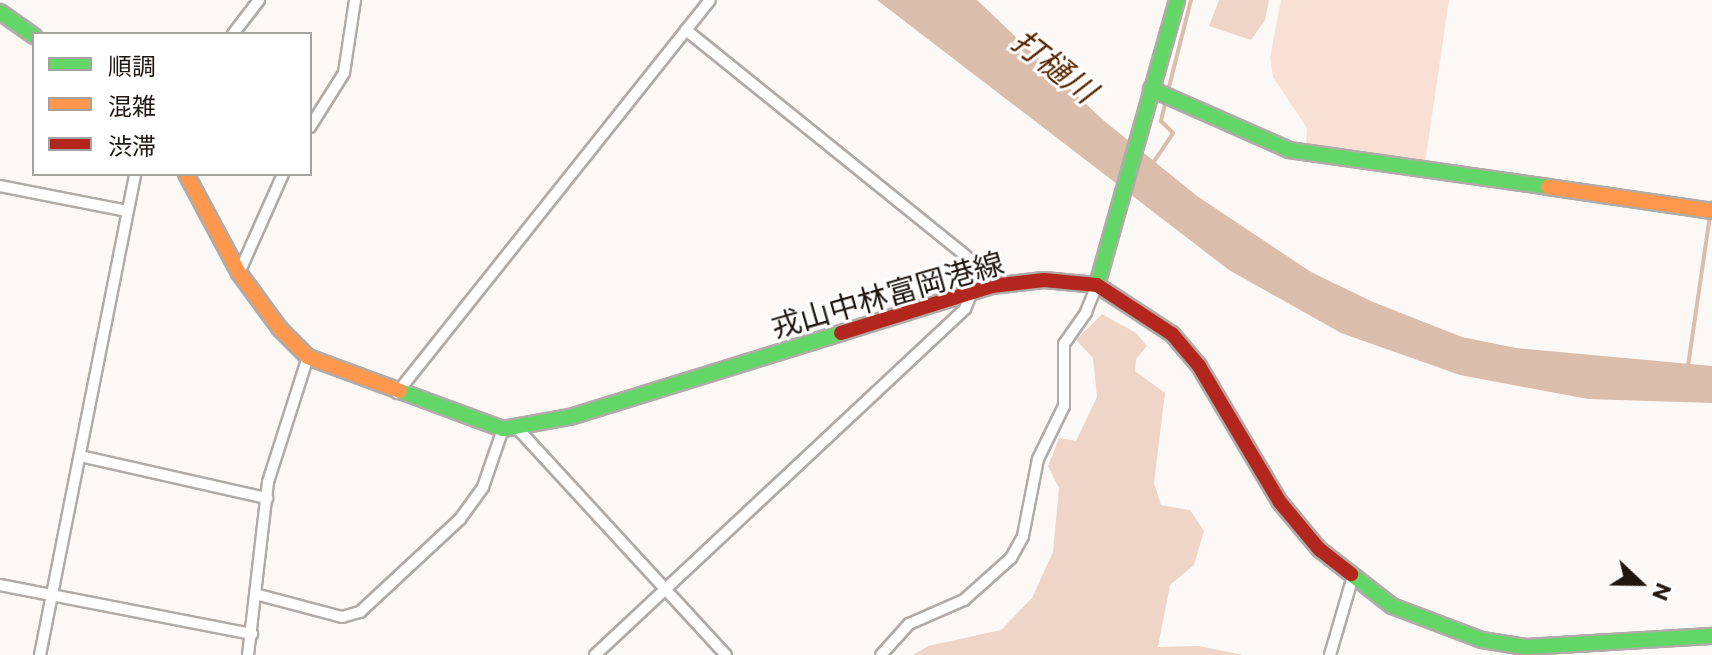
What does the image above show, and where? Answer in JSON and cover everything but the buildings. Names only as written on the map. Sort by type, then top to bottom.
[{"type":"main road","points":[[1097,285],[1177,0]]},
{"type":"main road","points":[[0,12],[32,35]]},
{"type":"main road","points":[[1151,89],[1289,150],[1712,211]]},
{"type":"main road","points":[[187,176],[239,273],[280,329],[308,357],[397,393],[511,429]]},
{"type":"main road","name":"戎山中林富岡港線","points":[[511,429],[992,286],[1044,280],[1097,285],[1172,334],[1199,366],[1279,501],[1352,580],[1392,606],[1482,640],[1580,647],[1712,636]]},
{"type":"street","points":[[235,32],[259,0]]},
{"type":"street","points":[[312,124],[344,73],[355,0]]},
{"type":"street","points":[[397,393],[710,0]]},
{"type":"street","points":[[686,30],[980,267],[992,286]]},
{"type":"street","points":[[40,655],[135,176]]},
{"type":"street","points":[[239,273],[282,176]]},
{"type":"street","points":[[0,186],[128,211]]},
{"type":"street","points":[[881,655],[909,624],[964,600],[1011,558],[1023,536],[1038,459],[1064,406],[1064,344],[1086,312],[1097,285]]},
{"type":"street","points":[[595,655],[965,309],[972,292]]},
{"type":"street","points":[[248,655],[259,595],[267,498],[308,357]]},
{"type":"street","points":[[259,595],[342,617],[360,612],[460,519],[483,487],[511,429],[726,655]]},
{"type":"street","points":[[80,456],[267,498]]},
{"type":"street","points":[[1330,655],[1352,580]]},
{"type":"street","points":[[0,585],[252,634]]},
{"type":"shaded area","points":[[877,0],[977,0],[1103,120],[1197,196],[1311,272],[1373,302],[1462,337],[1516,348],[1712,366],[1712,403],[1588,399],[1460,375],[1341,333],[1229,270]]},
{"type":"shaded area","points":[[1219,0],[1269,0],[1265,20],[1251,40],[1209,26]]},
{"type":"shaded area","points":[[1281,0],[1449,0],[1425,163],[1306,145],[1307,128],[1273,77],[1270,58]]},
{"type":"shaded area","points":[[1102,314],[1136,333],[1147,346],[1136,359],[1135,371],[1165,393],[1154,483],[1161,505],[1190,510],[1204,531],[1194,565],[1170,585],[1158,647],[1199,646],[1243,655],[913,655],[928,646],[1001,630],[1032,598],[1053,552],[1059,488],[1048,466],[1059,438],[1076,441],[1097,397],[1093,358],[1076,340]]},
{"type":"waterway","points":[[1168,91],[1191,0]]},
{"type":"waterway","points":[[1153,163],[1173,133],[1161,121],[1166,99]]},
{"type":"waterway","points":[[1688,366],[1712,202]]},
{"type":"traffic: fast","points":[[1097,285],[1177,0]]},
{"type":"traffic: fast","points":[[0,12],[32,35]]},
{"type":"traffic: fast","points":[[1151,89],[1289,150],[1548,187]]},
{"type":"traffic: fast","points":[[400,391],[503,429],[570,417],[841,333]]},
{"type":"traffic: fast","points":[[1351,574],[1392,606],[1482,640],[1525,647],[1712,636]]},
{"type":"traffic: slow","points":[[187,176],[239,273],[280,329],[308,357],[400,391]]},
{"type":"traffic: slow","points":[[1548,187],[1712,211]]},
{"type":"traffic: jam","points":[[841,333],[992,286],[1044,280],[1097,285],[1172,334],[1199,366],[1279,501],[1319,549],[1351,574]]},
{"type":"water label","name":"打樋川","points":[[1055,65]]}]
